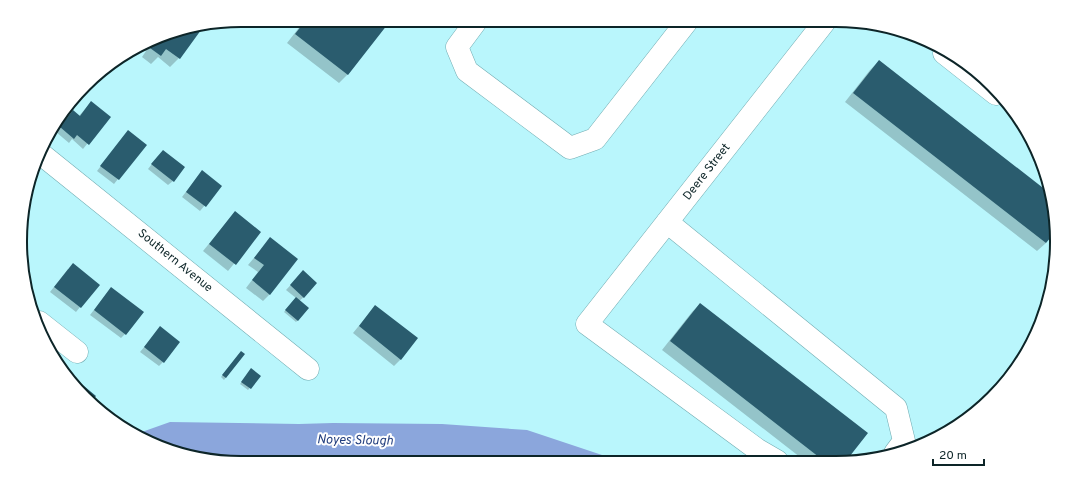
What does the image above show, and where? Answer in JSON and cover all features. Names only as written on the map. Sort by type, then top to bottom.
[{"type":"street","points":[[472,27],[456,47],[467,71],[570,148],[595,139],[683,27]]},
{"type":"street","name":"Deere Street","points":[[768,456],[758,450],[587,324],[820,27]]},
{"type":"street","name":"Southern Avenue","points":[[44,157],[308,369]]},
{"type":"street","points":[[667,222],[896,408],[904,441],[900,446]]},
{"type":"street","points":[[44,326],[77,352]]},
{"type":"water","name":"Noyes Slough","points":[[170,422],[442,424],[527,430],[605,456],[227,456],[186,449],[159,440],[143,432]]},
{"type":"building","points":[[300,27],[386,27],[348,75],[295,34]]},
{"type":"building","points":[[200,31],[180,59],[166,49],[161,56],[150,48],[173,38]]},
{"type":"building","points":[[879,60],[1043,188],[1050,227],[1050,238],[1046,243],[853,93]]},
{"type":"building","points":[[91,101],[111,117],[89,145],[77,135],[74,139],[60,127],[73,110],[80,116]]},
{"type":"building","points":[[128,130],[147,145],[119,180],[100,166]]},
{"type":"building","points":[[163,150],[185,167],[174,182],[151,164]]},
{"type":"building","points":[[202,170],[222,186],[206,207],[186,192]]},
{"type":"building","points":[[235,211],[261,232],[236,265],[209,244]]},
{"type":"building","points":[[270,237],[298,259],[270,295],[252,280],[264,265],[254,258]]},
{"type":"building","points":[[73,263],[100,285],[81,308],[54,287]]},
{"type":"building","points":[[303,270],[317,283],[304,298],[290,285]]},
{"type":"building","points":[[111,287],[144,312],[126,335],[94,310]]},
{"type":"building","points":[[296,297],[309,308],[298,321],[285,310]]},
{"type":"building","points":[[700,303],[868,433],[850,456],[818,456],[670,341]]},
{"type":"building","points":[[375,305],[418,338],[401,360],[359,326]]},
{"type":"building","points":[[160,326],[180,342],[164,363],[144,347]]},
{"type":"building","points":[[241,351],[245,354],[226,378],[222,375]]},
{"type":"building","points":[[251,368],[261,376],[251,389],[241,382]]},
{"type":"building","points":[[79,382],[96,396],[95,398]]}]
